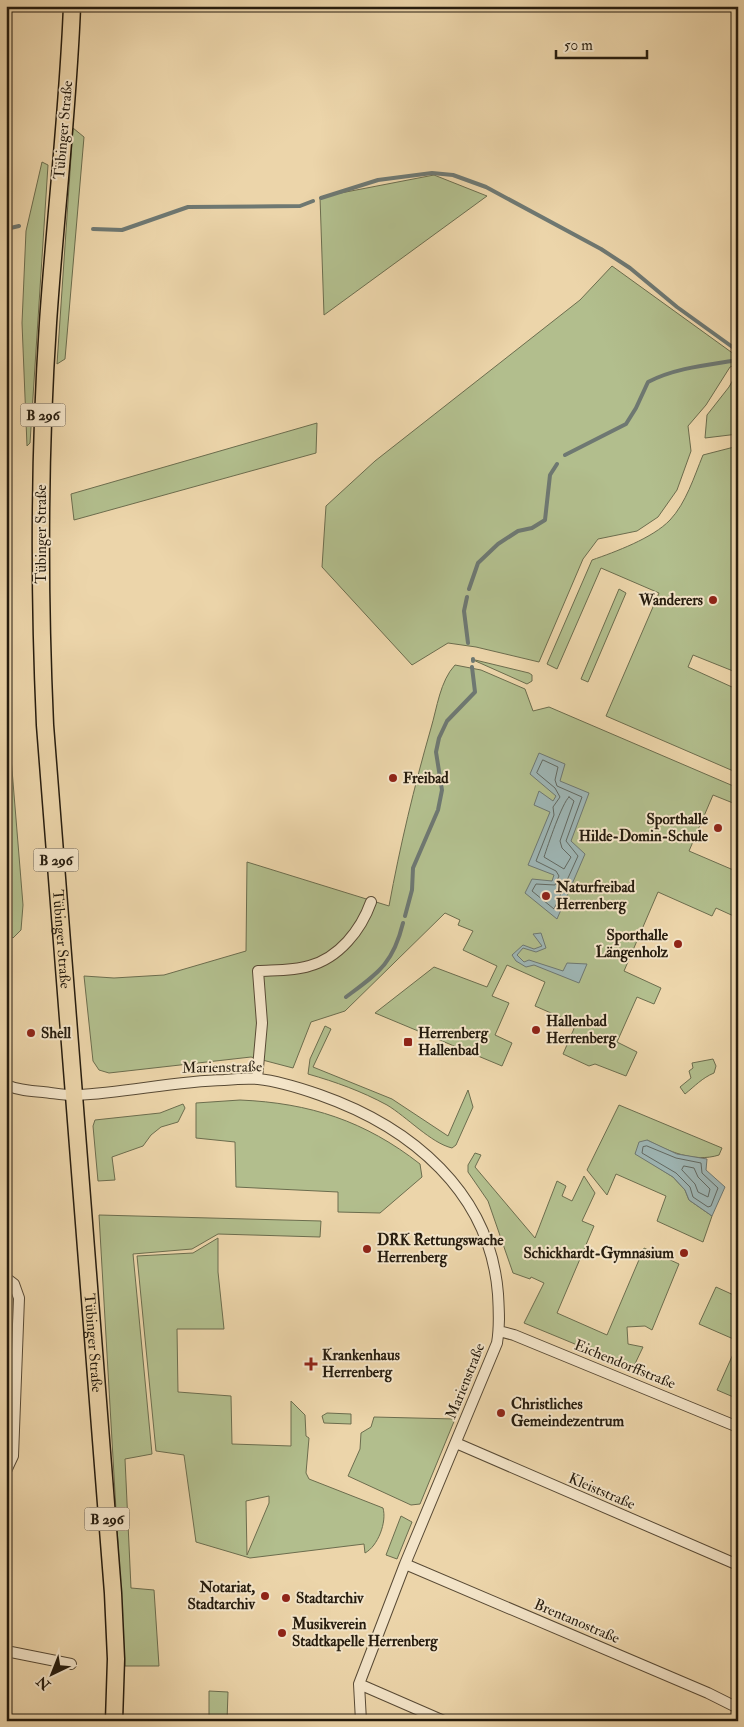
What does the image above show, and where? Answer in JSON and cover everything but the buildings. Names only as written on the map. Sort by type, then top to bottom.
[{"type":"main road","name":"Tübinger Straße","points":[[72,6],[45,382],[40,553],[45,725],[76,1096],[114,1602],[116,1665],[114,1721]]},
{"type":"street","points":[[257,1079],[262,1023],[258,971],[309,966],[331,955],[357,930],[371,902]]},
{"type":"street","name":"Marienstraße","points":[[6,1085],[17,1089],[76,1096],[191,1081],[257,1079],[300,1088],[371,1116],[420,1149],[463,1195],[482,1229],[490,1250],[496,1278],[499,1331],[493,1355],[405,1564],[359,1684],[361,1721]]},
{"type":"street","points":[[6,1278],[14,1284],[19,1298],[13,1456],[6,1471]]},
{"type":"street","name":"Eichendorffstraße","points":[[499,1331],[514,1335],[738,1427]]},
{"type":"street","name":"Kleiststraße","points":[[456,1443],[738,1565]]},
{"type":"street","name":"Brentanostraße","points":[[405,1564],[708,1693],[738,1708]]},
{"type":"street","points":[[6,1651],[72,1664]]},
{"type":"street","points":[[359,1684],[444,1721]]},
{"type":"green space","points":[[73,128],[84,137],[65,359],[57,364]]},
{"type":"green space","points":[[42,162],[48,165],[30,443],[27,446],[22,323],[26,231]]},
{"type":"green space","points":[[434,175],[487,196],[324,315],[320,197]]},
{"type":"green space","points":[[612,266],[738,357],[738,364],[730,367],[706,405],[688,426],[691,451],[677,490],[658,517],[637,531],[598,539],[583,559],[539,662],[476,647],[448,643],[412,665],[322,567],[326,506],[375,461],[580,300]]},
{"type":"green space","points":[[738,371],[738,434],[705,438],[707,415],[729,387]]},
{"type":"green space","points":[[317,423],[316,453],[74,520],[71,494]]},
{"type":"green space","points":[[738,446],[738,673],[693,655],[688,667],[732,687],[738,676],[738,773],[606,716],[659,593],[601,568],[557,669],[547,664],[592,560],[633,544],[663,527],[681,506],[703,455]]},
{"type":"green space","points":[[619,589],[626,593],[588,682],[581,679]]},
{"type":"green space","points":[[471,659],[529,673],[532,675],[532,681],[527,684]]},
{"type":"green space","points":[[455,665],[481,670],[525,689],[533,711],[549,707],[738,788],[738,805],[713,795],[689,851],[738,872],[738,918],[716,908],[712,916],[658,892],[624,971],[661,988],[654,1004],[637,997],[617,1042],[637,1052],[626,1076],[595,1064],[589,1066],[563,1054],[576,1024],[535,1006],[545,982],[507,965],[492,996],[509,1003],[495,1035],[512,1043],[502,1066],[375,1013],[434,967],[487,987],[497,966],[463,950],[473,931],[458,925],[460,920],[445,913],[345,1011],[311,1022],[293,1068],[251,1057],[109,1073],[99,1070],[93,1061],[84,976],[114,978],[164,975],[246,951],[247,862],[389,906],[408,817],[437,703],[442,687]]},
{"type":"green space","points":[[6,744],[10,745],[23,905],[21,930],[13,938],[6,933]]},
{"type":"green space","points":[[325,1026],[331,1029],[313,1067],[392,1099],[448,1136],[468,1090],[473,1107],[456,1145],[452,1148],[436,1141],[395,1110],[377,1100],[348,1087],[308,1074],[310,1059]]},
{"type":"green space","points":[[713,1059],[716,1066],[714,1073],[685,1094],[680,1087],[691,1078],[689,1071],[693,1068],[692,1063]]},
{"type":"green space","points":[[240,1100],[290,1105],[336,1117],[379,1136],[399,1149],[420,1164],[422,1177],[380,1213],[338,1212],[338,1192],[236,1187],[235,1142],[196,1138],[196,1103]]},
{"type":"green space","points":[[183,1104],[185,1108],[178,1122],[161,1127],[151,1135],[143,1146],[112,1157],[115,1180],[98,1181],[93,1126],[95,1120],[160,1113]]},
{"type":"green space","points":[[619,1105],[722,1148],[719,1155],[700,1158],[672,1152],[647,1140],[635,1153],[673,1177],[685,1190],[689,1200],[712,1216],[703,1242],[657,1221],[666,1196],[616,1174],[607,1195],[587,1170]]},
{"type":"green space","points":[[475,1153],[481,1155],[475,1167],[535,1238],[557,1181],[566,1186],[562,1196],[572,1201],[584,1176],[595,1193],[582,1221],[594,1226],[557,1313],[607,1335],[644,1248],[679,1264],[652,1330],[645,1326],[627,1327],[628,1344],[643,1347],[633,1368],[524,1323],[544,1283],[531,1277],[530,1279],[513,1273],[488,1201],[468,1172],[468,1165]]},
{"type":"green space","points":[[99,1215],[321,1221],[320,1237],[218,1234],[192,1249],[133,1254],[152,1454],[125,1459],[131,1588],[154,1590],[159,1666],[125,1666]]},
{"type":"green space","points":[[218,1238],[218,1272],[224,1329],[177,1329],[178,1392],[231,1396],[232,1444],[291,1446],[291,1401],[305,1415],[306,1436],[309,1438],[306,1473],[309,1479],[383,1508],[384,1520],[380,1533],[374,1545],[365,1553],[364,1544],[250,1558],[196,1542],[184,1455],[156,1451],[137,1256],[193,1253]],"holes":[[[269,1496],[269,1503],[247,1555],[246,1501]]]},
{"type":"green space","points":[[716,1287],[738,1297],[738,1341],[699,1324]]},
{"type":"green space","points":[[734,1352],[738,1354],[738,1399],[717,1390]]},
{"type":"green space","points":[[327,1413],[351,1414],[351,1424],[324,1423],[322,1416]]},
{"type":"green space","points":[[374,1417],[455,1419],[420,1504],[411,1505],[348,1476],[360,1449],[361,1433],[371,1427]]},
{"type":"green space","points":[[401,1516],[412,1522],[397,1559],[386,1555]]},
{"type":"green space","points":[[209,1691],[228,1692],[227,1721],[209,1721]]},
{"type":"water","points":[[539,753],[565,764],[560,781],[589,793],[571,841],[585,854],[557,919],[525,893],[532,879],[552,881],[554,875],[528,865],[550,812],[534,805],[539,791],[553,801],[556,796],[530,774]]},
{"type":"water","points":[[541,933],[546,948],[536,952],[523,948],[517,955],[524,962],[529,960],[563,971],[567,963],[587,964],[579,983],[534,965],[526,967],[516,961],[512,955],[523,945],[534,949],[542,946],[533,934]]},
{"type":"water","points":[[647,1140],[677,1154],[707,1159],[706,1170],[725,1187],[712,1216],[689,1200],[685,1190],[673,1177],[635,1154],[639,1142]]},
{"type":"waterway","points":[[321,198],[378,180],[432,173],[453,175],[486,187],[601,249],[630,268],[677,307],[738,351]]},
{"type":"waterway","points":[[93,229],[122,230],[188,207],[300,206],[313,201]]},
{"type":"waterway","points":[[6,229],[19,226]]},
{"type":"waterway","points":[[565,455],[626,424],[648,382],[680,370],[738,360]]},
{"type":"waterway","points":[[469,589],[478,563],[498,544],[518,531],[532,528],[545,520],[550,475],[557,464]]},
{"type":"waterway","points":[[467,597],[464,611],[468,643]]},
{"type":"waterway","points":[[405,916],[412,890],[413,868],[438,810],[442,790],[436,752],[439,738],[447,721],[475,692],[472,667]]},
{"type":"waterway","points":[[346,997],[383,966],[394,948],[403,923]]},
{"type":"place","name":"Wanderers","points":[[713,600]]},
{"type":"place","name":"Freibad","points":[[393,778]]},
{"type":"place","name":"Sporthalle Hilde-Domin-Schule","points":[[718,828]]},
{"type":"place","name":"Naturfreibad Herrenberg","points":[[546,896]]},
{"type":"place","name":"Sporthalle Längenholz","points":[[678,944]]},
{"type":"place","name":"Hallenbad Herrenberg","points":[[536,1030]]},
{"type":"place","name":"Shell","points":[[31,1033]]},
{"type":"place","name":"Herrenberg Hallenbad","points":[[408,1042]]},
{"type":"place","name":"DRK Rettungswache Herrenberg","points":[[367,1249]]},
{"type":"place","name":"Schickhardt-Gymnasium","points":[[684,1253]]},
{"type":"place","name":"Krankenhaus Herrenberg","points":[[311,1364]]},
{"type":"place","name":"Christliches Gemeindezentrum","points":[[501,1413]]},
{"type":"place","name":"Notariat, Stadtarchiv","points":[[265,1596]]},
{"type":"place","name":"Stadtarchiv","points":[[286,1598]]},
{"type":"place","name":"Musikverein Stadtkapelle Herrenberg","points":[[282,1633]]}]
